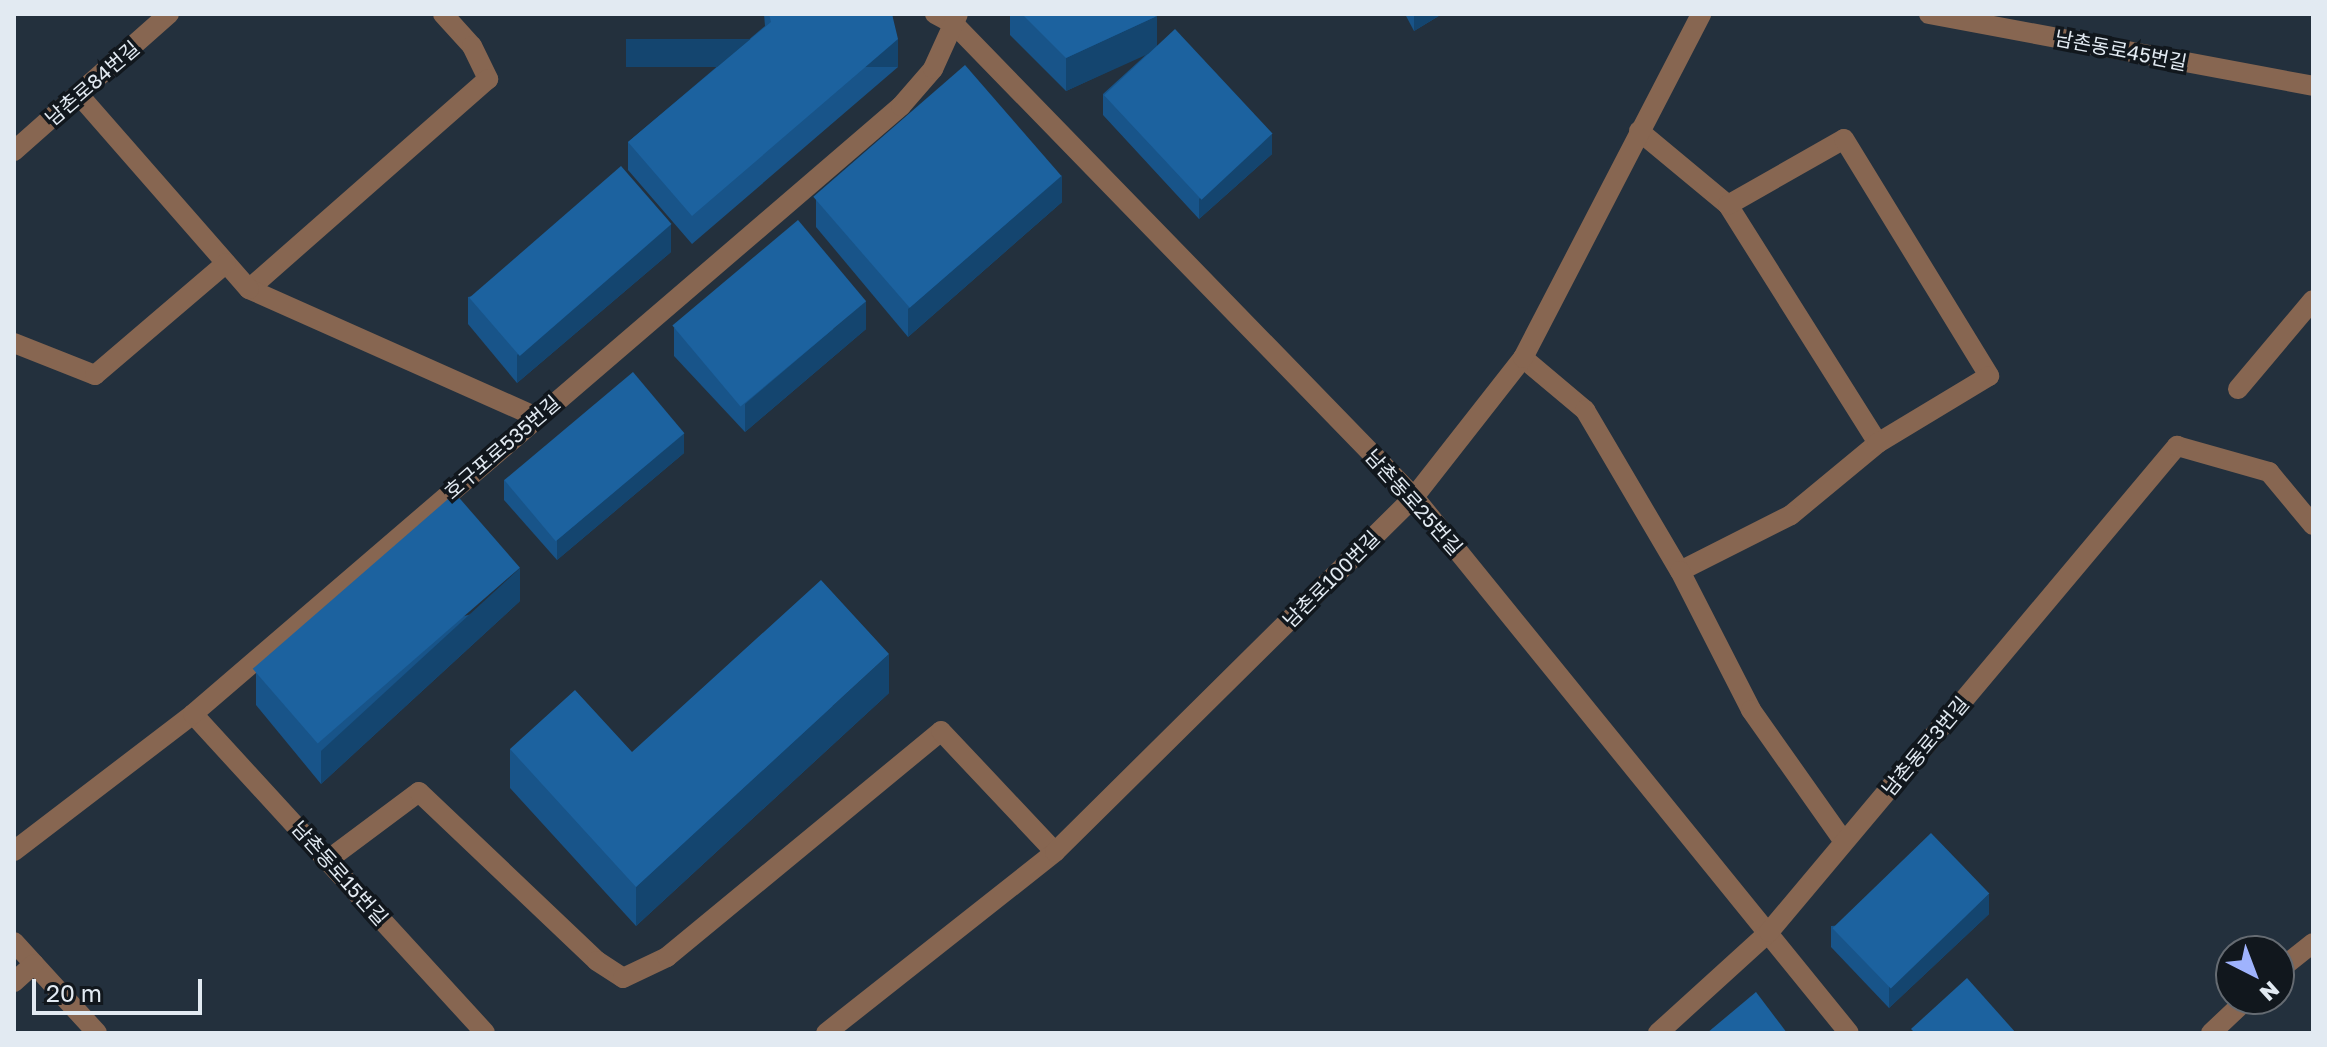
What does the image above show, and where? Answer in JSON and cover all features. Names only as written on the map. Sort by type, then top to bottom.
[{"type":"street","name":"남촌로84번길","points":[[14,151],[169,14]]},
{"type":"street","points":[[249,289],[488,79],[472,46],[443,14]]},
{"type":"street","name":"남촌동로25번길","points":[[935,14],[956,19],[1414,497],[1849,1033]]},
{"type":"street","name":"남촌로100번길","points":[[826,1033],[1055,852],[1414,497],[1523,358],[1701,14]]},
{"type":"street","name":"남촌동로45번길","points":[[1929,14],[2313,86]]},
{"type":"street","name":"호구포로535번길","points":[[14,851],[193,714],[901,106],[933,69],[956,19]]},
{"type":"street","points":[[79,95],[249,289],[537,417]]},
{"type":"street","points":[[1639,131],[1728,205],[1878,443]]},
{"type":"street","points":[[1680,571],[1791,515],[1878,443],[1989,376],[1844,139],[1728,205]]},
{"type":"street","points":[[14,343],[95,375],[226,263]]},
{"type":"street","points":[[2238,389],[2313,300]]},
{"type":"street","points":[[1523,358],[1585,410],[1680,571],[1751,710],[1844,842]]},
{"type":"street","name":"남촌동로3번길","points":[[1658,1033],[1769,932],[2177,446],[2269,472],[2313,525]]},
{"type":"street","name":"남촌동로15번길","points":[[193,714],[329,859],[485,1033]]},
{"type":"street","points":[[329,859],[419,792],[597,961],[623,978],[667,957],[941,731],[1055,852]]},
{"type":"street","points":[[14,942],[97,1033]]},
{"type":"street","points":[[2295,957],[2313,943]]},
{"type":"street","points":[[14,982],[34,964]]},
{"type":"street","points":[[2211,1033],[2230,1015]]},
{"type":"building","points":[[769,14],[892,14],[898,39],[692,216],[628,142],[771,22]]},
{"type":"building","points":[[1022,14],[1155,14],[1157,16],[1066,58]]},
{"type":"building","points":[[1175,29],[1273,134],[1202,200],[1104,95]]},
{"type":"building","points":[[965,65],[1061,176],[910,308],[813,197]]},
{"type":"building","points":[[621,166],[672,224],[520,356],[469,298]]},
{"type":"building","points":[[798,220],[866,301],[741,407],[672,325]]},
{"type":"building","points":[[633,372],[684,433],[556,541],[504,480]]},
{"type":"building","points":[[455,493],[520,568],[318,744],[253,669]]},
{"type":"building","points":[[821,580],[889,654],[636,887],[510,749],[575,690],[632,752]]},
{"type":"building","points":[[1931,833],[1989,893],[1891,989],[1832,928]]},
{"type":"building","points":[[1967,978],[2016,1033],[1915,1033],[1911,1029]]},
{"type":"building","points":[[1756,992],[1787,1033],[1707,1033]]}]
